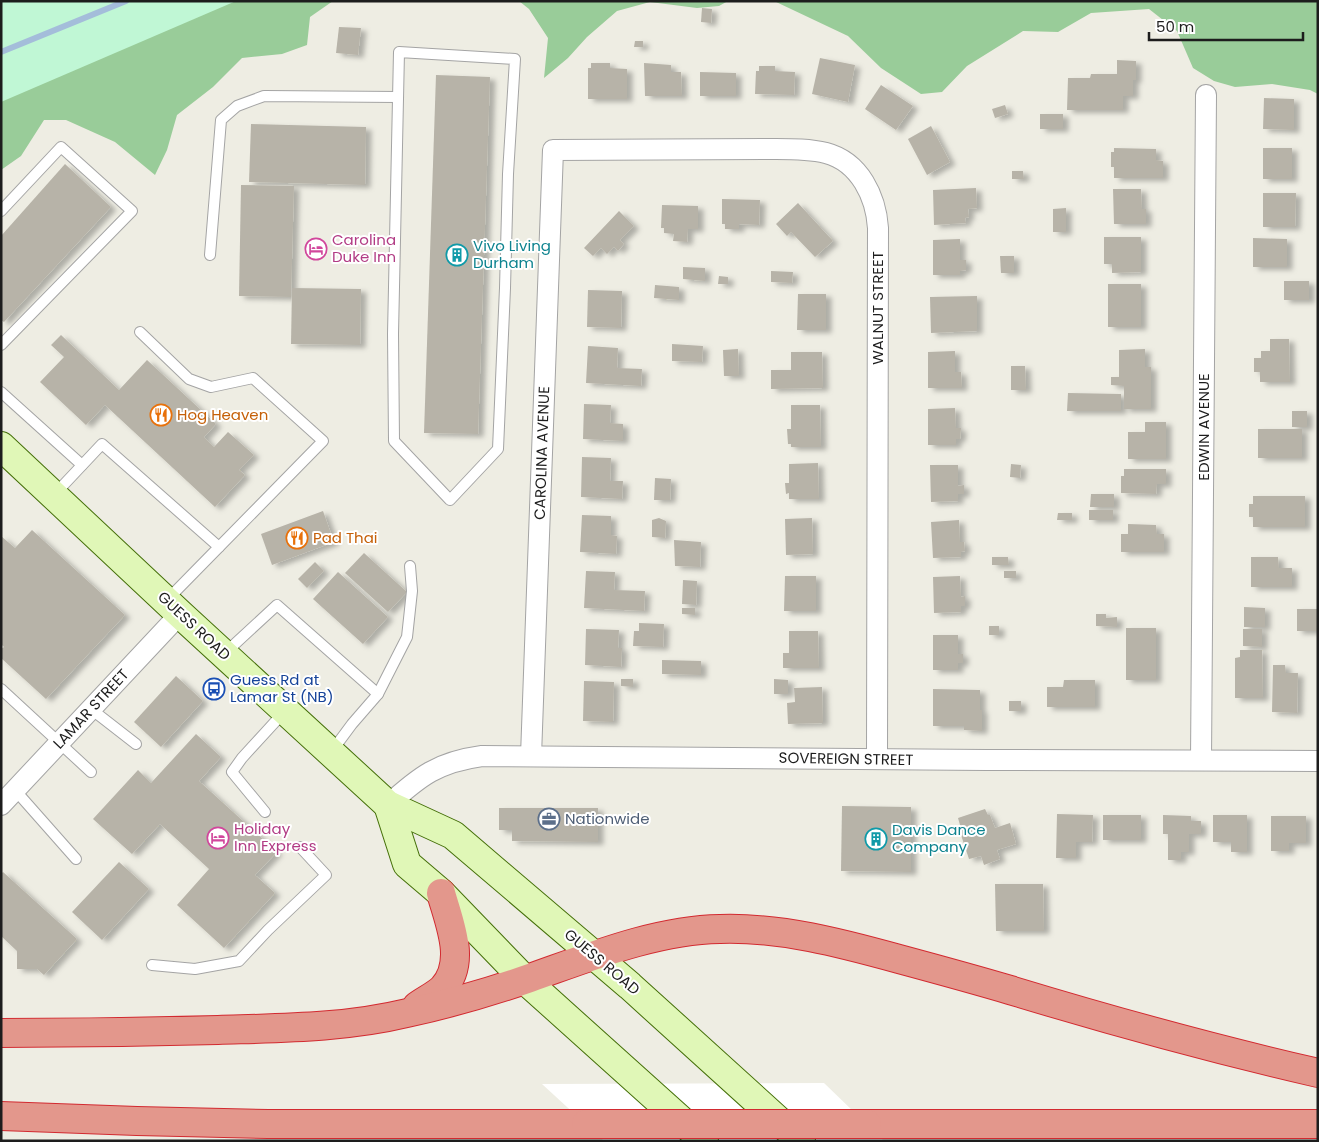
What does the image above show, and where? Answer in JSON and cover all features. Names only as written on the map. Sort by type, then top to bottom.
[{"type":"highway","points":[[406,1013],[443,988],[451,977],[455,956],[454,938],[441,893]]},
{"type":"highway","points":[[1,1033],[303,1028],[362,1022],[406,1013],[525,980],[595,955],[677,933],[710,929],[745,929],[790,934],[863,949],[1227,1052],[1318,1072]]},
{"type":"highway","points":[[1,1116],[71,1120],[268,1124],[1318,1124]]},
{"type":"main road","name":"GUESS ROAD","points":[[4,455],[54,495],[173,608],[388,805],[453,835],[595,955],[801,1141]]},
{"type":"main road","name":"GUESS ROAD","points":[[388,805],[408,864],[441,893],[525,980],[704,1141]]},
{"type":"street","name":"EDWIN AVENUE","points":[[1201,760],[1206,95]]},
{"type":"street","name":"CAROLINA AVENUE","points":[[531,756],[553,150]]},
{"type":"street","name":"WALNUT STREET","points":[[553,150],[808,150],[828,154],[844,161],[857,172],[869,190],[877,211],[878,228],[877,759]]},
{"type":"street","name":"LAMAR STREET","points":[[8,798],[92,708],[173,608]]},
{"type":"street","name":"SOVEREIGN STREET","points":[[388,805],[416,780],[444,764],[482,756],[1318,761]]},
{"type":"lane","points":[[399,52],[515,59],[508,174],[498,449],[450,500],[394,441],[393,334],[398,97],[399,52]]},
{"type":"lane","points":[[210,255],[220,120],[237,106],[264,96],[398,97]]},
{"type":"lane","points":[[1,211],[61,147],[132,211],[1,345]]},
{"type":"lane","points":[[140,332],[189,379],[211,387],[253,378],[323,440],[219,547],[173,608]]},
{"type":"lane","points":[[1,392],[82,465]]},
{"type":"lane","points":[[54,495],[102,444],[219,547]]},
{"type":"lane","points":[[331,752],[378,694],[407,637],[412,591],[410,566]]},
{"type":"lane","points":[[224,654],[277,605],[378,694]]},
{"type":"lane","points":[[1,689],[91,772]]},
{"type":"lane","points":[[92,708],[136,744]]},
{"type":"lane","points":[[265,812],[232,772],[242,758],[286,711]]},
{"type":"lane","points":[[8,798],[76,859]]},
{"type":"lane","points":[[152,965],[195,969],[239,961],[268,930],[326,875],[300,847]]},
{"type":"green space","points":[[1,1],[236,1],[1,102]]},
{"type":"green space","points":[[172,1],[333,1],[310,17],[307,45],[282,54],[242,58],[213,87],[177,115],[167,150],[155,175],[115,142],[66,120],[44,120],[21,156],[1,170],[1,71]]},
{"type":"green space","points":[[519,1],[728,1],[719,6],[697,8],[650,2],[617,11],[544,78],[548,38],[529,9]]},
{"type":"green space","points":[[774,1],[1318,1],[1318,94],[1310,90],[1272,84],[1235,87],[1214,81],[1193,68],[1177,31],[1149,9],[1091,13],[1058,32],[1023,31],[967,66],[942,92],[921,94],[881,68],[848,36]]},
{"type":"pier","points":[[824,1083],[884,1141],[604,1141],[542,1084]]},
{"type":"building","points":[[702,8],[712,9],[711,23],[701,22]]},
{"type":"building","points":[[339,27],[361,28],[358,55],[336,53]]},
{"type":"building","points":[[635,41],[643,41],[643,47],[634,47]]},
{"type":"building","points":[[820,58],[855,65],[848,102],[812,94]]},
{"type":"building","points":[[1117,60],[1136,61],[1136,80],[1133,80],[1133,96],[1123,96],[1123,110],[1067,110],[1068,78],[1090,78],[1091,74],[1117,74]]},
{"type":"building","points":[[591,63],[610,63],[610,68],[627,69],[627,99],[588,99],[588,68],[591,68]]},
{"type":"building","points":[[644,63],[671,65],[671,72],[681,72],[682,96],[645,96]]},
{"type":"building","points":[[759,66],[775,66],[775,71],[795,72],[794,95],[755,94],[756,71],[759,71]]},
{"type":"building","points":[[700,72],[736,73],[736,96],[700,96]]},
{"type":"building","name":"Vivo Living Durham","points":[[436,75],[490,77],[478,434],[424,433]]},
{"type":"building","points":[[881,85],[913,106],[896,130],[865,109]]},
{"type":"building","points":[[1264,98],[1294,99],[1294,130],[1263,129]]},
{"type":"building","points":[[1005,105],[1008,114],[995,118],[992,109]]},
{"type":"building","points":[[1040,114],[1063,114],[1063,129],[1040,129]]},
{"type":"building","points":[[251,124],[366,127],[365,185],[249,182]]},
{"type":"building","points":[[931,126],[950,162],[927,175],[908,139]]},
{"type":"building","points":[[1114,148],[1156,149],[1156,160],[1163,161],[1163,178],[1114,178],[1114,167],[1111,167],[1111,152],[1114,152]]},
{"type":"building","points":[[1263,148],[1292,148],[1292,179],[1263,179]]},
{"type":"building","points":[[65,164],[111,207],[4,322],[1,320],[1,236]]},
{"type":"building","points":[[1012,171],[1023,171],[1024,179],[1012,179]]},
{"type":"building","points":[[241,185],[294,186],[291,297],[239,296]]},
{"type":"building","points":[[976,188],[977,208],[968,209],[969,217],[965,218],[966,223],[934,225],[933,190]]},
{"type":"building","points":[[1113,189],[1141,189],[1142,209],[1146,209],[1146,224],[1114,224]]},
{"type":"building","points":[[1263,193],[1296,193],[1295,227],[1263,227]]},
{"type":"building","points":[[722,199],[760,200],[759,225],[739,224],[739,229],[725,229],[725,224],[722,224]]},
{"type":"building","points":[[798,203],[833,241],[815,257],[791,232],[787,236],[776,224]]},
{"type":"building","points":[[662,205],[698,206],[698,229],[688,229],[687,242],[673,241],[674,234],[664,233],[664,228],[661,228]]},
{"type":"building","points":[[1066,208],[1066,232],[1053,232],[1053,209]]},
{"type":"building","points":[[619,211],[634,226],[620,240],[624,244],[618,251],[614,247],[607,254],[601,248],[593,256],[584,248]]},
{"type":"building","points":[[1104,237],[1141,237],[1141,272],[1112,273],[1112,264],[1104,264]]},
{"type":"building","points":[[1253,238],[1287,239],[1287,267],[1253,267]]},
{"type":"building","points":[[960,239],[960,260],[966,260],[966,270],[960,271],[960,275],[933,275],[933,240]]},
{"type":"building","points":[[1000,256],[1014,256],[1014,273],[1001,273]]},
{"type":"building","points":[[683,267],[705,268],[705,281],[683,279]]},
{"type":"building","points":[[771,271],[793,272],[792,283],[771,282]]},
{"type":"building","points":[[719,276],[728,277],[728,284],[718,284]]},
{"type":"building","points":[[1284,281],[1309,281],[1309,300],[1284,300]]},
{"type":"building","points":[[1108,284],[1141,284],[1141,327],[1108,327]]},
{"type":"building","points":[[655,285],[679,287],[679,300],[654,298]]},
{"type":"building","points":[[292,288],[361,289],[360,345],[291,344]]},
{"type":"building","points":[[588,290],[622,291],[621,328],[587,327]]},
{"type":"building","points":[[798,294],[826,294],[826,330],[797,330]]},
{"type":"building","points":[[977,296],[977,331],[931,333],[930,297]]},
{"type":"building","points":[[61,335],[119,390],[147,360],[216,424],[204,437],[214,447],[228,432],[254,455],[239,470],[245,475],[215,507],[105,405],[86,425],[40,382],[64,357],[51,345]]},
{"type":"building","points":[[1270,339],[1289,339],[1290,382],[1260,382],[1260,372],[1254,372],[1254,358],[1261,358],[1261,351],[1270,351]]},
{"type":"building","points":[[672,344],[703,346],[702,362],[672,361]]},
{"type":"building","points":[[588,346],[618,348],[617,368],[642,369],[641,386],[586,383]]},
{"type":"building","points":[[738,349],[739,376],[724,376],[723,350]]},
{"type":"building","points":[[1145,349],[1145,367],[1151,367],[1151,409],[1124,409],[1124,386],[1111,385],[1111,377],[1119,377],[1119,350]]},
{"type":"building","points":[[955,351],[955,372],[961,372],[962,388],[928,388],[928,352]]},
{"type":"building","points":[[791,352],[822,352],[823,388],[771,389],[771,370],[791,370]]},
{"type":"building","points":[[1011,366],[1025,366],[1026,390],[1011,390]]},
{"type":"building","points":[[1068,393],[1121,394],[1121,411],[1067,411]]},
{"type":"building","points":[[584,404],[611,405],[610,423],[623,424],[623,441],[583,439]]},
{"type":"building","points":[[791,405],[820,405],[821,447],[791,447],[791,444],[788,444],[787,429],[791,429]]},
{"type":"building","points":[[955,408],[956,428],[961,428],[960,439],[956,439],[956,445],[928,445],[928,409]]},
{"type":"building","points":[[1292,411],[1307,411],[1307,427],[1292,427]]},
{"type":"building","points":[[1145,422],[1166,422],[1166,459],[1128,459],[1128,432],[1145,432]]},
{"type":"building","points":[[1258,429],[1302,429],[1302,458],[1258,458]]},
{"type":"building","points":[[582,457],[611,458],[610,481],[623,481],[622,499],[581,497]]},
{"type":"building","points":[[818,463],[819,499],[789,499],[789,493],[786,494],[785,483],[789,483],[789,464]]},
{"type":"building","points":[[1011,464],[1021,465],[1020,478],[1010,477]]},
{"type":"building","points":[[930,465],[958,465],[958,486],[964,485],[964,494],[958,494],[958,501],[931,502]]},
{"type":"building","points":[[1124,469],[1166,469],[1166,484],[1157,484],[1156,494],[1121,493],[1121,476],[1124,476]]},
{"type":"building","points":[[655,478],[671,479],[670,500],[654,500]]},
{"type":"building","points":[[1091,494],[1114,494],[1114,507],[1090,507]]},
{"type":"building","points":[[1253,496],[1305,496],[1305,527],[1253,527],[1253,517],[1249,517],[1249,504],[1253,504]]},
{"type":"building","points":[[1089,510],[1113,510],[1113,520],[1089,520]]},
{"type":"building","name":"Pad Thai","points":[[323,511],[334,542],[272,565],[261,534]]},
{"type":"building","points":[[1058,513],[1072,513],[1072,520],[1057,520]]},
{"type":"building","points":[[582,515],[611,516],[611,535],[617,536],[616,554],[580,552]]},
{"type":"building","points":[[659,518],[666,521],[665,538],[652,537],[652,520]]},
{"type":"building","points":[[812,518],[813,554],[786,555],[785,519]]},
{"type":"building","points":[[959,520],[960,542],[964,542],[965,551],[961,552],[961,557],[933,558],[931,522]]},
{"type":"building","points":[[1128,524],[1156,525],[1157,534],[1164,534],[1164,552],[1121,552],[1121,534],[1128,534]]},
{"type":"building","points":[[32,530],[125,615],[46,699],[1,658],[1,649],[4,647],[1,644],[1,536],[15,548]]},
{"type":"building","points":[[674,540],[701,542],[700,567],[675,566]]},
{"type":"building","points":[[364,553],[407,592],[388,612],[345,573]]},
{"type":"building","points":[[992,557],[1008,557],[1009,565],[992,565]]},
{"type":"building","points":[[1251,557],[1278,557],[1279,568],[1292,568],[1292,587],[1251,587]]},
{"type":"building","points":[[315,562],[324,571],[307,588],[298,579]]},
{"type":"building","points":[[586,571],[615,572],[614,590],[645,591],[644,611],[584,608]]},
{"type":"building","points":[[1004,571],[1016,571],[1016,578],[1004,578]]},
{"type":"building","points":[[338,572],[388,617],[363,644],[313,599]]},
{"type":"building","points":[[785,576],[816,576],[816,611],[784,611]]},
{"type":"building","points":[[960,576],[961,597],[965,596],[965,606],[961,606],[961,612],[934,613],[933,577]]},
{"type":"building","points":[[683,580],[697,581],[696,605],[682,604]]},
{"type":"building","points":[[1244,607],[1265,608],[1265,627],[1244,627]]},
{"type":"building","points":[[682,608],[695,608],[695,615],[682,614]]},
{"type":"building","points":[[1297,609],[1317,609],[1317,631],[1297,631]]},
{"type":"building","points":[[1096,614],[1106,614],[1106,618],[1117,617],[1117,627],[1096,626]]},
{"type":"building","points":[[639,623],[664,624],[663,647],[633,646],[634,631],[639,631]]},
{"type":"building","points":[[989,626],[999,626],[999,635],[989,635]]},
{"type":"building","points":[[1126,628],[1156,628],[1156,680],[1126,680]]},
{"type":"building","points":[[586,629],[619,630],[618,648],[622,648],[621,667],[585,665]]},
{"type":"building","points":[[1243,629],[1262,629],[1262,647],[1243,646]]},
{"type":"building","points":[[789,631],[818,631],[819,668],[783,668],[783,653],[789,653]]},
{"type":"building","points":[[933,635],[958,635],[958,654],[963,654],[963,663],[958,663],[958,670],[933,670]]},
{"type":"building","points":[[1240,650],[1262,650],[1263,698],[1235,698],[1235,658],[1240,657]]},
{"type":"building","points":[[662,660],[701,661],[701,675],[662,674]]},
{"type":"building","points":[[1273,665],[1285,665],[1286,673],[1298,673],[1297,713],[1272,712]]},
{"type":"building","points":[[176,676],[203,701],[161,747],[134,722]]},
{"type":"building","points":[[621,679],[633,679],[633,687],[621,686]]},
{"type":"building","points":[[774,679],[788,680],[788,694],[774,694]]},
{"type":"building","points":[[1064,680],[1095,680],[1095,707],[1047,707],[1047,687],[1063,687]]},
{"type":"building","points":[[584,681],[614,682],[613,722],[583,721]]},
{"type":"building","points":[[822,687],[823,723],[788,724],[787,703],[795,702],[794,688]]},
{"type":"building","points":[[933,689],[980,690],[982,731],[964,730],[964,726],[933,726]]},
{"type":"building","points":[[1009,701],[1021,701],[1021,711],[1009,711]]},
{"type":"building","name":"Holiday Inn Express","points":[[196,734],[221,757],[199,781],[277,852],[255,875],[275,893],[224,948],[177,905],[209,869],[160,824],[132,854],[93,819],[138,770],[151,783]]},
{"type":"building","name":"Davis Dance Company","points":[[842,806],[911,807],[911,872],[841,871]]},
{"type":"building","name":"Nationwide","points":[[499,808],[598,808],[598,842],[512,841],[512,830],[499,830]]},
{"type":"building","points":[[985,809],[988,815],[990,815],[995,828],[1010,823],[1016,844],[997,850],[1000,859],[984,865],[981,856],[969,859],[958,826],[960,825],[958,818]]},
{"type":"building","points":[[1057,814],[1093,815],[1092,842],[1076,842],[1076,858],[1056,858]]},
{"type":"building","points":[[1103,815],[1141,815],[1141,840],[1103,840]]},
{"type":"building","points":[[1163,815],[1191,816],[1191,821],[1201,821],[1201,834],[1189,834],[1189,852],[1181,852],[1181,860],[1168,860],[1168,834],[1163,834]]},
{"type":"building","points":[[1213,815],[1247,815],[1247,852],[1231,852],[1231,842],[1213,842]]},
{"type":"building","points":[[1271,816],[1306,816],[1306,843],[1289,843],[1289,851],[1271,851]]},
{"type":"building","points":[[119,862],[149,889],[102,940],[72,912]]},
{"type":"building","points":[[3,872],[77,939],[44,975],[37,969],[17,969],[17,951],[1,936],[1,874]]},
{"type":"building","points":[[995,884],[1043,884],[1044,931],[996,931]]},
{"type":"waterway","points":[[1,52],[126,1]]},
{"type":"place","name":"Carolina Duke Inn","points":[[316,249]]},
{"type":"place","name":"Vivo Living Durham","points":[[457,255]]},
{"type":"place","name":"Hog Heaven","points":[[161,415]]},
{"type":"place","name":"Pad Thai","points":[[297,538]]},
{"type":"place","name":"Guess Rd at Lamar St (NB)","points":[[214,689]]},
{"type":"place","name":"Nationwide","points":[[549,819]]},
{"type":"place","name":"Holiday Inn Express","points":[[218,838]]},
{"type":"place","name":"Davis Dance Company","points":[[876,839]]}]
